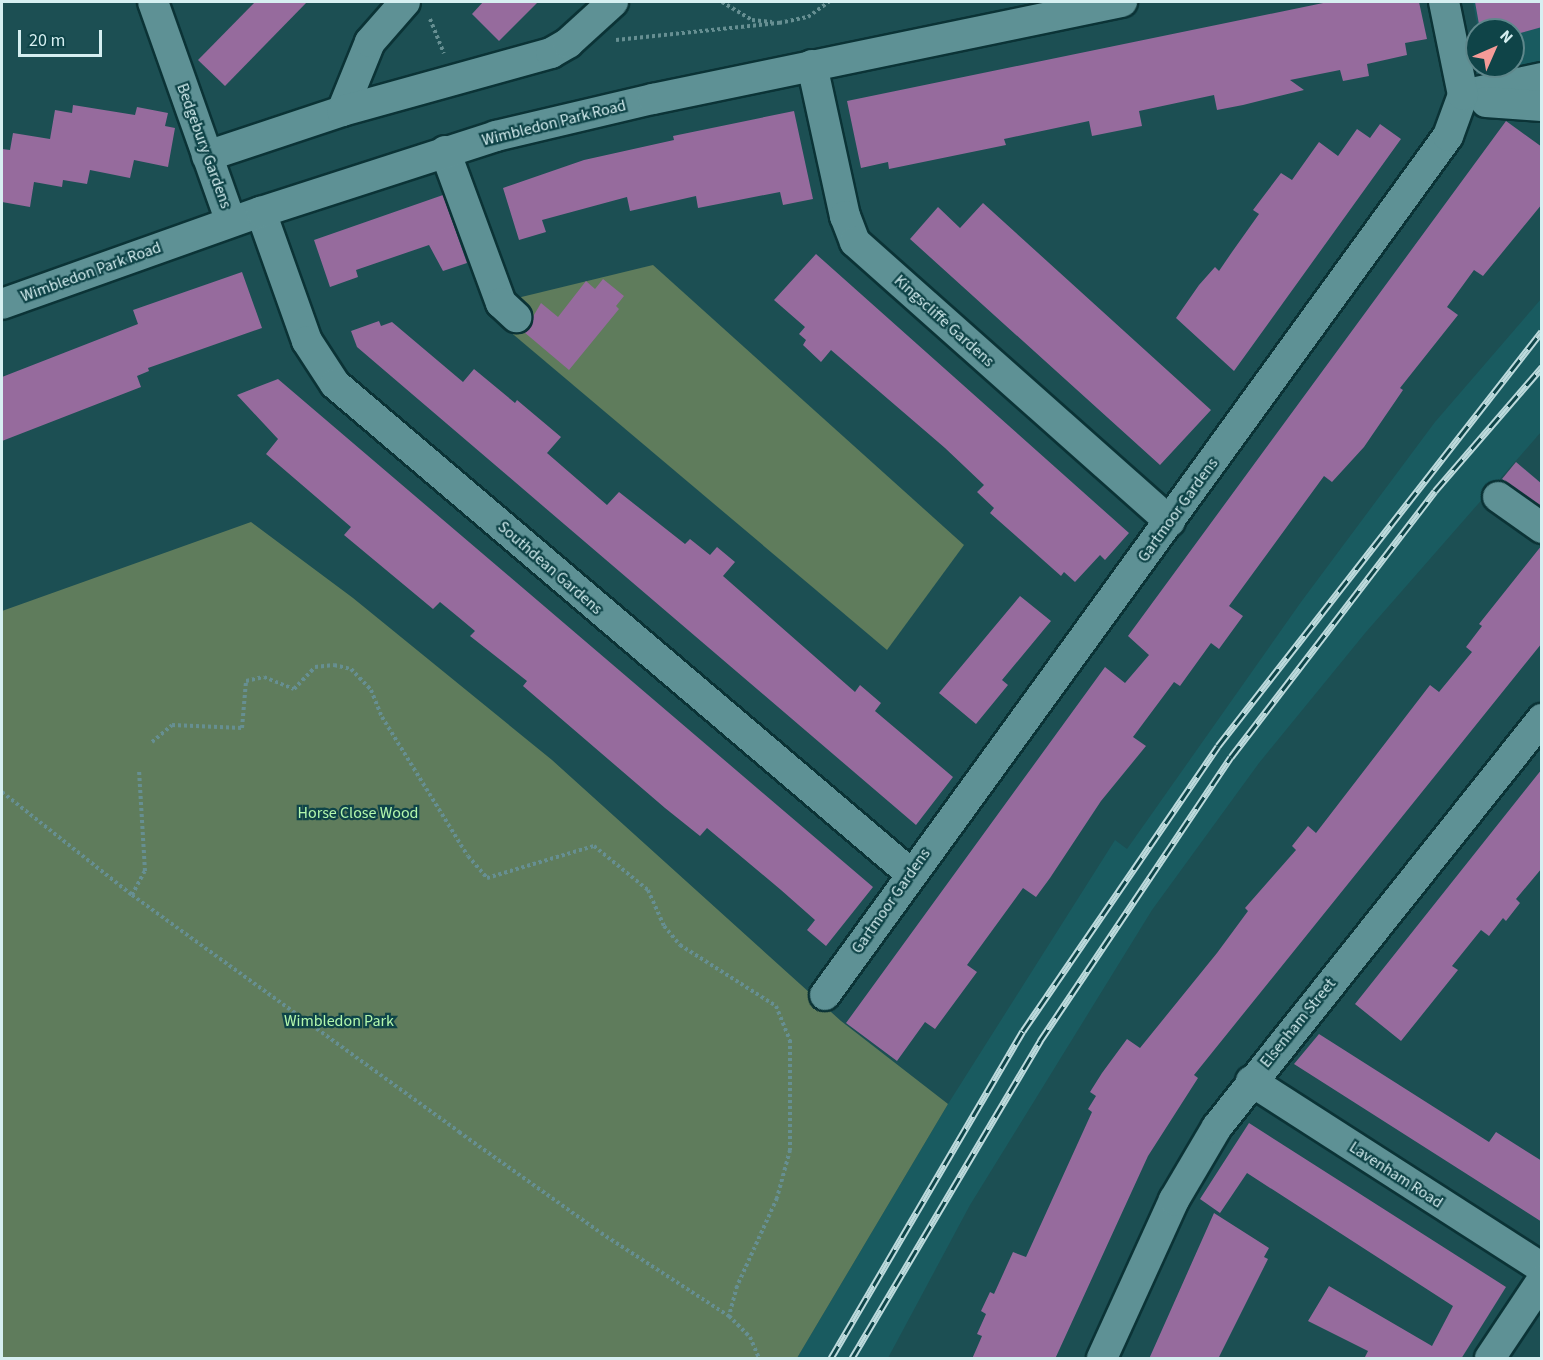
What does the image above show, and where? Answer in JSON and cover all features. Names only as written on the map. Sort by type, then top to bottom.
[{"type":"street","name":"Bedgebury Gardens","points":[[153,2],[231,222]]},
{"type":"street","points":[[207,156],[342,111],[551,53],[568,43],[613,2]]},
{"type":"street","points":[[1444,2],[1462,99]]},
{"type":"street","name":"Wimbledon Park Road","points":[[2,304],[231,222],[445,151],[653,99],[1110,3]]},
{"type":"street","points":[[342,111],[370,42],[417,6]]},
{"type":"street","name":"Kingscliffe Gardens","points":[[812,65],[845,216],[855,243],[1170,522]]},
{"type":"street","points":[[1462,99],[1542,78]]},
{"type":"street","points":[[1462,99],[1514,101],[1542,106]]},
{"type":"street","name":"Gartmoor Gardens","points":[[825,995],[910,873],[1170,522],[1448,136],[1462,99]]},
{"type":"street","points":[[445,151],[501,303],[516,317]]},
{"type":"street","name":"Southdean Gardens","points":[[261,212],[307,341],[335,384],[910,873]]},
{"type":"street","points":[[1498,497],[1542,528]]},
{"type":"street","name":"Elsenham Street","points":[[1102,1359],[1187,1176],[1251,1081],[1542,719]]},
{"type":"street","name":"Lavenham Road","points":[[1251,1081],[1542,1268]]},
{"type":"street","points":[[1490,1359],[1542,1280]]},
{"type":"path","points":[[722,2],[752,20],[779,23]]},
{"type":"path","points":[[612,40],[779,23],[808,17],[829,2]]},
{"type":"path","points":[[417,6],[445,56],[464,77]]},
{"type":"path","points":[[152,742],[172,725],[242,728],[246,681],[264,677],[294,689],[315,667],[334,665],[351,669],[371,690],[382,717],[468,856],[487,878],[594,846],[648,890],[663,926],[680,945],[776,1006],[790,1040],[790,1150],[777,1198],[737,1286],[729,1316]]},
{"type":"path","points":[[132,895],[145,871],[139,771]]},
{"type":"path","points":[[2,792],[132,895],[601,1233],[729,1316],[750,1337],[759,1359]]},
{"type":"shaded area","points":[[1473,2],[1541,2],[1541,82],[1491,92],[1488,78],[1525,78],[1525,18],[1476,18]]},
{"type":"shaded area","points":[[1541,299],[1541,432],[1366,632],[1259,763],[1152,910],[970,1205],[888,1358],[797,1358],[948,1104],[1115,840],[1127,849],[1301,602],[1435,422]]},
{"type":"green space","points":[[653,265],[964,545],[887,650],[488,313],[509,300]]},
{"type":"green space","name":"Wimbledon Park","points":[[251,522],[353,598],[552,760],[841,1021],[948,1104],[797,1358],[2,1358],[2,611]]},
{"type":"building","points":[[255,2],[307,2],[225,86],[198,60]]},
{"type":"building","points":[[483,2],[538,2],[499,41],[472,14]]},
{"type":"building","points":[[1328,2],[1419,2],[1427,39],[1405,43],[1407,55],[1367,64],[1369,76],[1343,81],[1340,70],[1290,80],[1304,90],[1243,105],[1217,110],[1214,95],[1139,111],[1142,126],[1092,136],[1089,121],[1004,139],[1006,145],[889,169],[888,162],[861,168],[847,101]]},
{"type":"building","points":[[1475,2],[1542,2],[1542,27],[1525,32],[1525,18],[1478,18]]},
{"type":"building","points":[[73,105],[135,115],[137,107],[168,113],[165,126],[175,128],[168,167],[134,160],[130,178],[90,170],[87,184],[63,180],[62,187],[34,182],[30,207],[2,202],[2,149],[10,150],[13,133],[50,139],[55,110],[72,113]]},
{"type":"building","points":[[794,111],[813,199],[783,205],[780,192],[698,208],[696,196],[630,211],[627,197],[542,220],[546,232],[519,240],[503,188],[584,160],[674,140],[673,136]]},
{"type":"building","points":[[1506,121],[1542,147],[1542,204],[1483,276],[1474,270],[1447,307],[1458,315],[1400,388],[1403,390],[1364,447],[1332,482],[1324,476],[1229,606],[1243,616],[1219,649],[1211,643],[1180,686],[1174,682],[1133,737],[1146,746],[1101,801],[1050,878],[1036,897],[1023,888],[967,965],[977,972],[935,1029],[925,1022],[897,1061],[846,1023],[1105,667],[1125,683],[1149,655],[1128,636]]},
{"type":"building","points":[[1380,124],[1401,139],[1234,371],[1176,318],[1215,267],[1219,271],[1259,214],[1253,210],[1281,173],[1292,180],[1319,142],[1338,156],[1357,129],[1370,138]]},
{"type":"building","points":[[443,195],[467,263],[443,271],[429,245],[356,270],[358,277],[330,287],[314,240]]},
{"type":"building","points":[[983,203],[1211,410],[1160,465],[910,239],[938,207],[960,228]]},
{"type":"building","points":[[816,254],[1129,533],[1105,560],[1100,555],[1075,582],[1064,572],[1061,576],[990,513],[994,508],[977,492],[984,485],[945,448],[831,350],[821,362],[803,345],[806,340],[799,334],[805,327],[774,300]]},
{"type":"building","points":[[242,272],[262,328],[148,368],[149,371],[137,376],[141,387],[2,441],[2,377],[138,324],[133,310]]},
{"type":"building","points":[[603,279],[624,296],[616,306],[619,309],[569,370],[524,332],[541,303],[558,317],[586,281],[595,289]]},
{"type":"building","points":[[379,321],[381,326],[392,322],[463,382],[474,369],[515,403],[517,400],[561,437],[547,453],[607,505],[619,492],[685,544],[690,539],[710,555],[717,547],[735,562],[723,576],[855,692],[860,685],[881,703],[875,711],[953,777],[916,825],[357,347],[351,331]]},
{"type":"building","points":[[278,379],[873,887],[826,946],[807,930],[815,920],[781,890],[707,828],[700,836],[665,808],[523,686],[527,681],[470,636],[475,631],[440,602],[433,609],[344,535],[351,527],[266,454],[278,439],[237,395]]},
{"type":"building","points":[[1516,462],[1542,484],[1542,507],[1502,479]]},
{"type":"building","points":[[1542,545],[1542,643],[1194,1075],[1198,1078],[1148,1156],[1055,1359],[972,1359],[982,1336],[977,1334],[986,1314],[981,1311],[990,1292],[994,1294],[1013,1252],[1026,1257],[1092,1112],[1088,1109],[1096,1096],[1090,1092],[1102,1073],[1127,1039],[1140,1048],[1217,953],[1248,911],[1245,908],[1296,850],[1292,846],[1308,826],[1316,833],[1430,685],[1439,692],[1472,652],[1466,647],[1482,626],[1479,624]]},
{"type":"building","points":[[1020,596],[1051,621],[1002,680],[1008,685],[976,724],[939,693]]},
{"type":"building","points":[[1542,769],[1542,868],[1516,899],[1520,903],[1506,921],[1503,918],[1489,936],[1481,930],[1452,966],[1458,970],[1401,1041],[1355,1004]]},
{"type":"building","points":[[1319,1034],[1489,1142],[1496,1132],[1542,1161],[1542,1222],[1294,1064]]},
{"type":"building","points":[[1249,1123],[1506,1287],[1461,1359],[1364,1359],[1368,1351],[1308,1321],[1329,1286],[1432,1346],[1453,1306],[1247,1173],[1220,1213],[1200,1199]]},
{"type":"building","points":[[1214,1213],[1269,1248],[1264,1257],[1268,1259],[1218,1359],[1149,1359]]},
{"type":"railway","points":[[831,1358],[1023,1031],[1218,746],[1542,331]]},
{"type":"railway","points":[[852,1358],[1040,1041],[1231,757],[1435,491],[1542,367]]},
{"type":"park label","name":"Horse Close Wood","points":[[358,813]]}]
